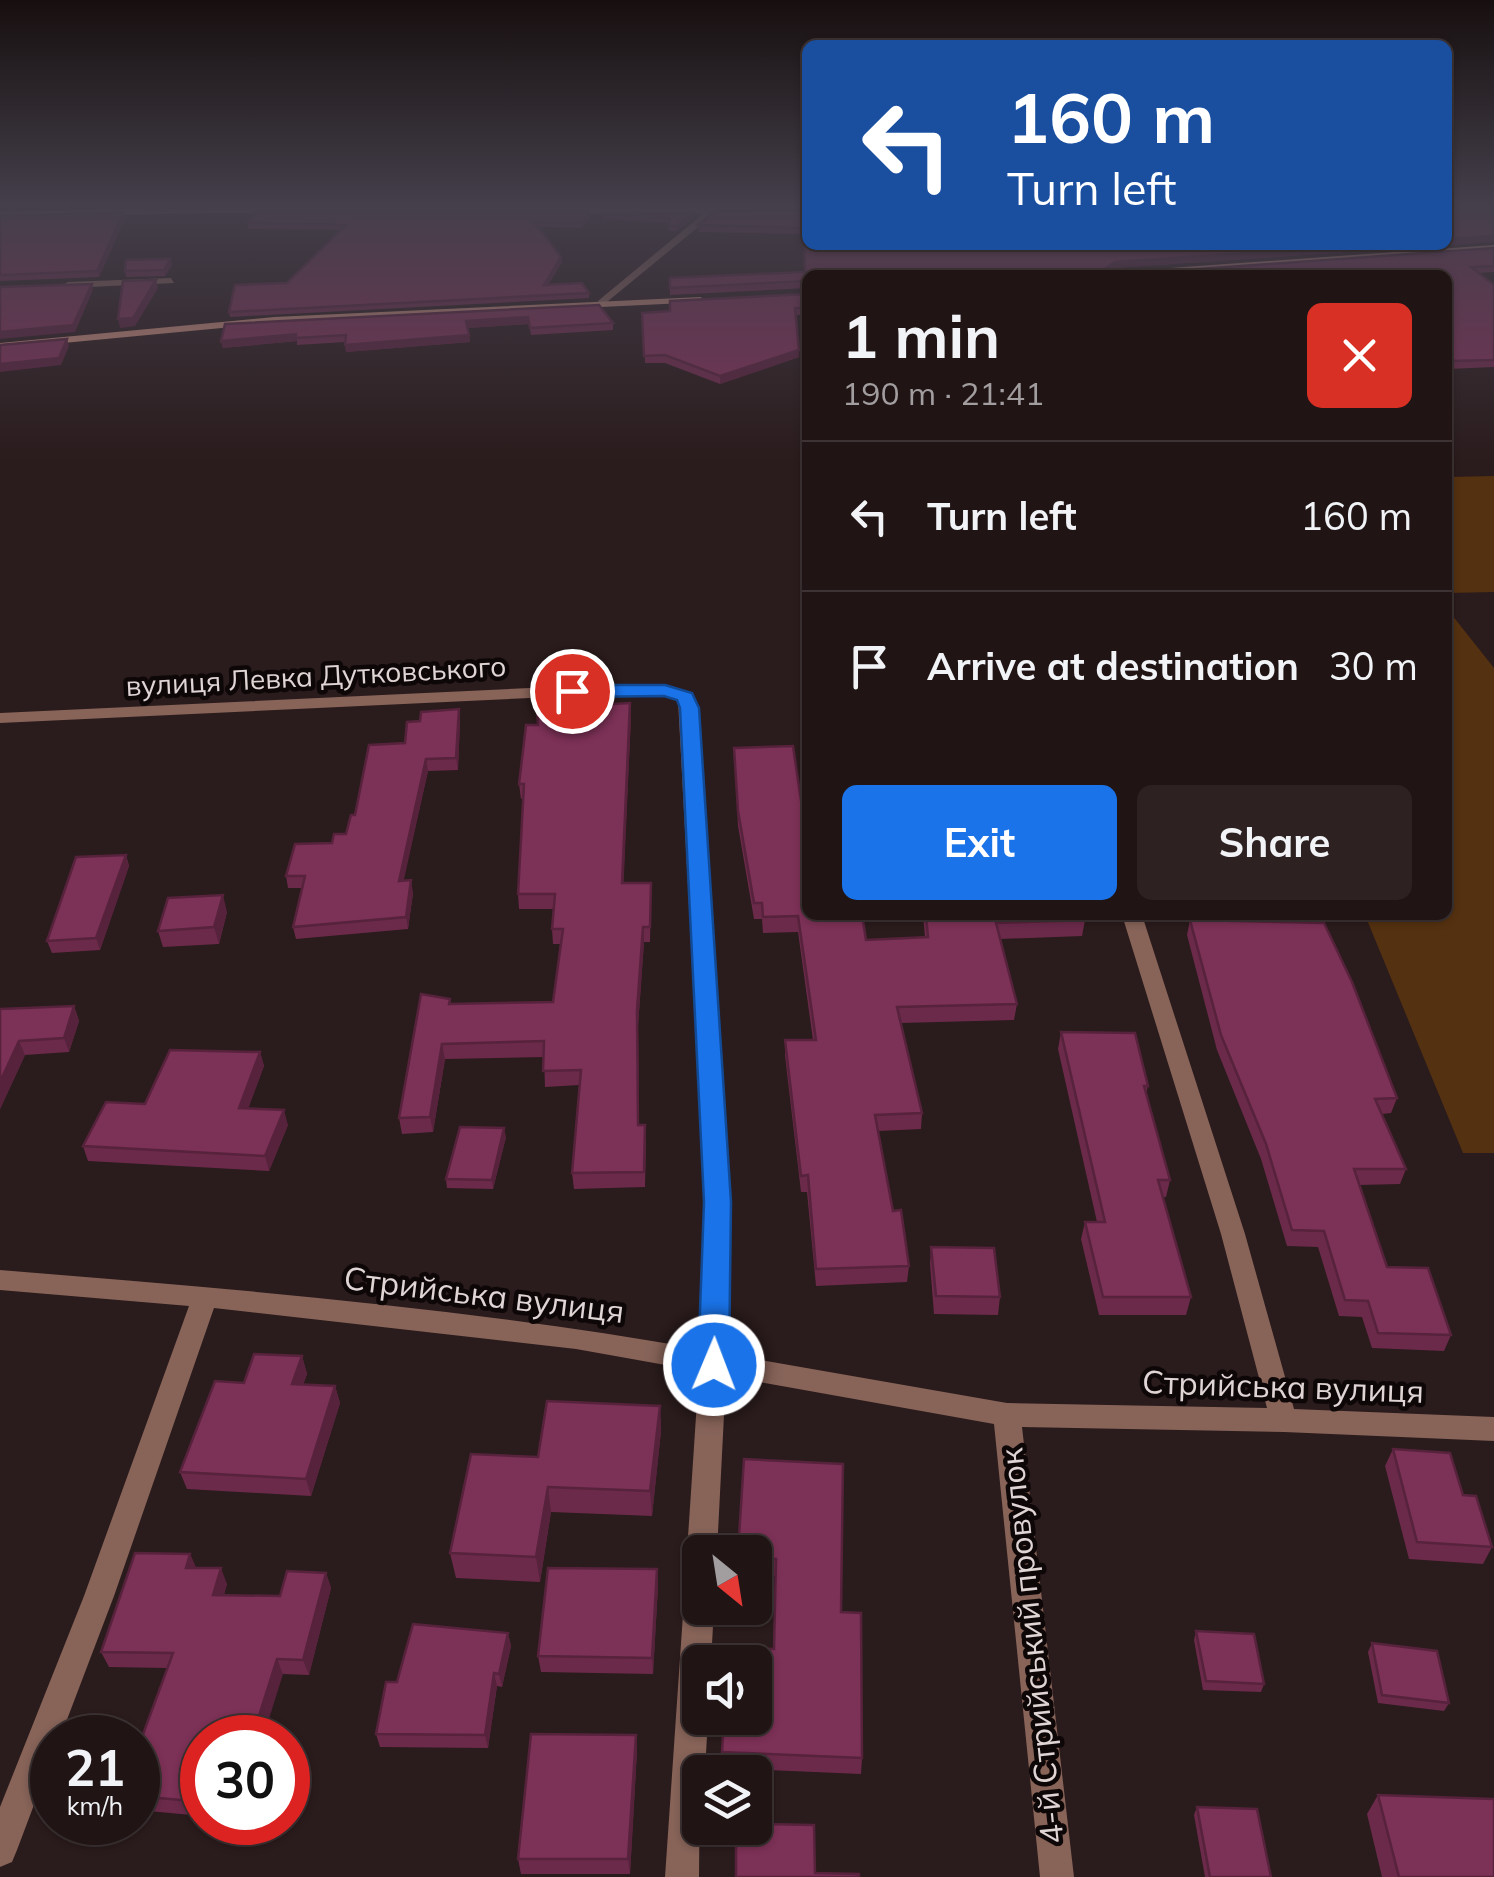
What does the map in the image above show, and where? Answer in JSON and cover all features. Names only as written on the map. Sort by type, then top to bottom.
[{"type":"street","points":[[602,303],[617,291]]},
{"type":"street","points":[[0,346],[274,320],[721,299]]},
{"type":"street","name":"вулиця Левка Дутковського","points":[[0,718],[572,691],[665,691],[685,697],[690,708],[717,1202],[714,1365]]},
{"type":"street","points":[[1134,920],[1234,1234],[1284,1420]]},
{"type":"street","name":"Стрийська вулиця","points":[[0,1280],[204,1296],[576,1338],[1006,1416],[1284,1420],[1494,1429]]},
{"type":"street","points":[[0,1850],[98,1596],[204,1296]]},
{"type":"street","points":[[703,1535],[714,1365]]},
{"type":"street","name":"4-й Стрийський провулок","points":[[1006,1416],[1058,1877]]},
{"type":"street","points":[[682,1877],[698,1625]]},
{"type":"shaded area","points":[[1494,476],[1494,592],[1452,593],[1452,477]]},
{"type":"shaded area","points":[[1452,615],[1494,668],[1494,1153],[1463,1153],[1367,920],[1452,920]]},
{"type":"building","points":[[0,291],[89,291],[73,325],[0,332]]},
{"type":"building","points":[[122,291],[150,291],[133,318],[118,319]]},
{"type":"building","points":[[234,291],[589,293],[229,312]]},
{"type":"building","points":[[1452,291],[1494,291],[1494,360],[1452,361]]},
{"type":"building","points":[[802,294],[802,308],[795,308],[799,350],[720,376],[665,355],[644,356],[642,313],[670,311],[670,301]]},
{"type":"building","points":[[599,305],[613,323],[530,328],[528,317],[466,321],[469,335],[345,345],[346,335],[296,338],[296,334],[221,341],[225,324]]},
{"type":"building","points":[[67,339],[59,358],[0,364],[0,345]]},
{"type":"building","points":[[630,703],[622,883],[651,883],[650,927],[643,927],[637,1010],[638,1125],[645,1125],[644,1172],[572,1173],[581,1070],[543,1071],[544,1041],[442,1044],[430,1117],[399,1118],[421,994],[450,999],[449,1004],[553,1002],[563,929],[552,929],[555,894],[518,894],[524,784],[519,784],[526,725],[538,725],[537,708]]},
{"type":"building","points":[[459,709],[456,758],[426,759],[399,881],[411,880],[406,917],[293,927],[305,876],[286,876],[295,844],[332,843],[334,834],[346,834],[351,815],[355,815],[369,745],[405,743],[407,722],[420,721],[421,712]]},
{"type":"building","points":[[793,746],[802,807],[802,920],[863,920],[866,940],[928,937],[926,920],[1085,920],[996,923],[1017,1004],[897,1007],[922,1113],[875,1115],[893,1211],[901,1210],[909,1266],[816,1269],[808,1175],[801,1176],[785,1040],[816,1040],[798,916],[763,917],[762,903],[754,903],[738,811],[734,748]]},
{"type":"building","points":[[126,855],[96,938],[47,941],[76,857]]},
{"type":"building","points":[[223,895],[214,927],[158,931],[168,898]]},
{"type":"building","points":[[1190,920],[1324,923],[1352,982],[1397,1098],[1375,1099],[1406,1169],[1354,1169],[1387,1267],[1428,1268],[1451,1335],[1378,1333],[1368,1301],[1345,1300],[1324,1231],[1292,1230],[1266,1144],[1221,1035]]},
{"type":"building","points":[[74,1006],[64,1038],[19,1041],[0,1082],[0,1009]]},
{"type":"building","points":[[1061,1032],[1135,1033],[1148,1086],[1144,1086],[1170,1180],[1158,1180],[1191,1297],[1103,1297],[1085,1222],[1105,1222]]},
{"type":"building","points":[[170,1050],[260,1052],[239,1108],[284,1110],[265,1156],[83,1146],[106,1102],[145,1104]]},
{"type":"building","points":[[460,1127],[504,1128],[492,1180],[446,1179]]},
{"type":"building","points":[[931,1247],[994,1248],[1000,1297],[936,1296]]},
{"type":"building","points":[[254,1354],[302,1356],[292,1384],[335,1386],[306,1479],[180,1472],[215,1381],[244,1383]]},
{"type":"building","points":[[547,1401],[660,1406],[650,1491],[548,1487],[536,1557],[450,1553],[471,1454],[538,1457]]},
{"type":"building","points":[[1393,1449],[1450,1453],[1463,1495],[1476,1496],[1492,1547],[1417,1542]]},
{"type":"building","points":[[744,1459],[843,1464],[841,1612],[861,1613],[862,1758],[722,1752],[723,1735],[772,1735],[776,1559],[772,1559],[772,1535],[739,1535]]},
{"type":"building","points":[[135,1553],[190,1554],[186,1568],[221,1568],[213,1595],[280,1596],[287,1571],[326,1573],[303,1660],[277,1659],[259,1715],[180,1715],[180,1800],[160,1798],[160,1715],[150,1715],[173,1653],[101,1652]]},
{"type":"building","points":[[548,1568],[657,1569],[652,1658],[538,1656]]},
{"type":"building","points":[[413,1624],[508,1633],[499,1674],[494,1673],[485,1735],[376,1734],[386,1682],[397,1682]]},
{"type":"building","points":[[1196,1631],[1254,1634],[1264,1684],[1206,1681]]},
{"type":"building","points":[[1372,1643],[1437,1651],[1449,1703],[1382,1695]]},
{"type":"building","points":[[531,1734],[636,1735],[628,1859],[518,1859]]},
{"type":"building","points":[[1378,1795],[1494,1799],[1494,1877],[1399,1877]]},
{"type":"building","points":[[1197,1807],[1257,1809],[1271,1877],[1210,1877]]},
{"type":"building","points":[[772,1824],[814,1825],[815,1873],[859,1874],[859,1877],[736,1877],[736,1845],[772,1845]]},
{"type":"route","points":[[572,691],[665,691],[685,697],[690,708],[717,1202],[714,1365]]}]
